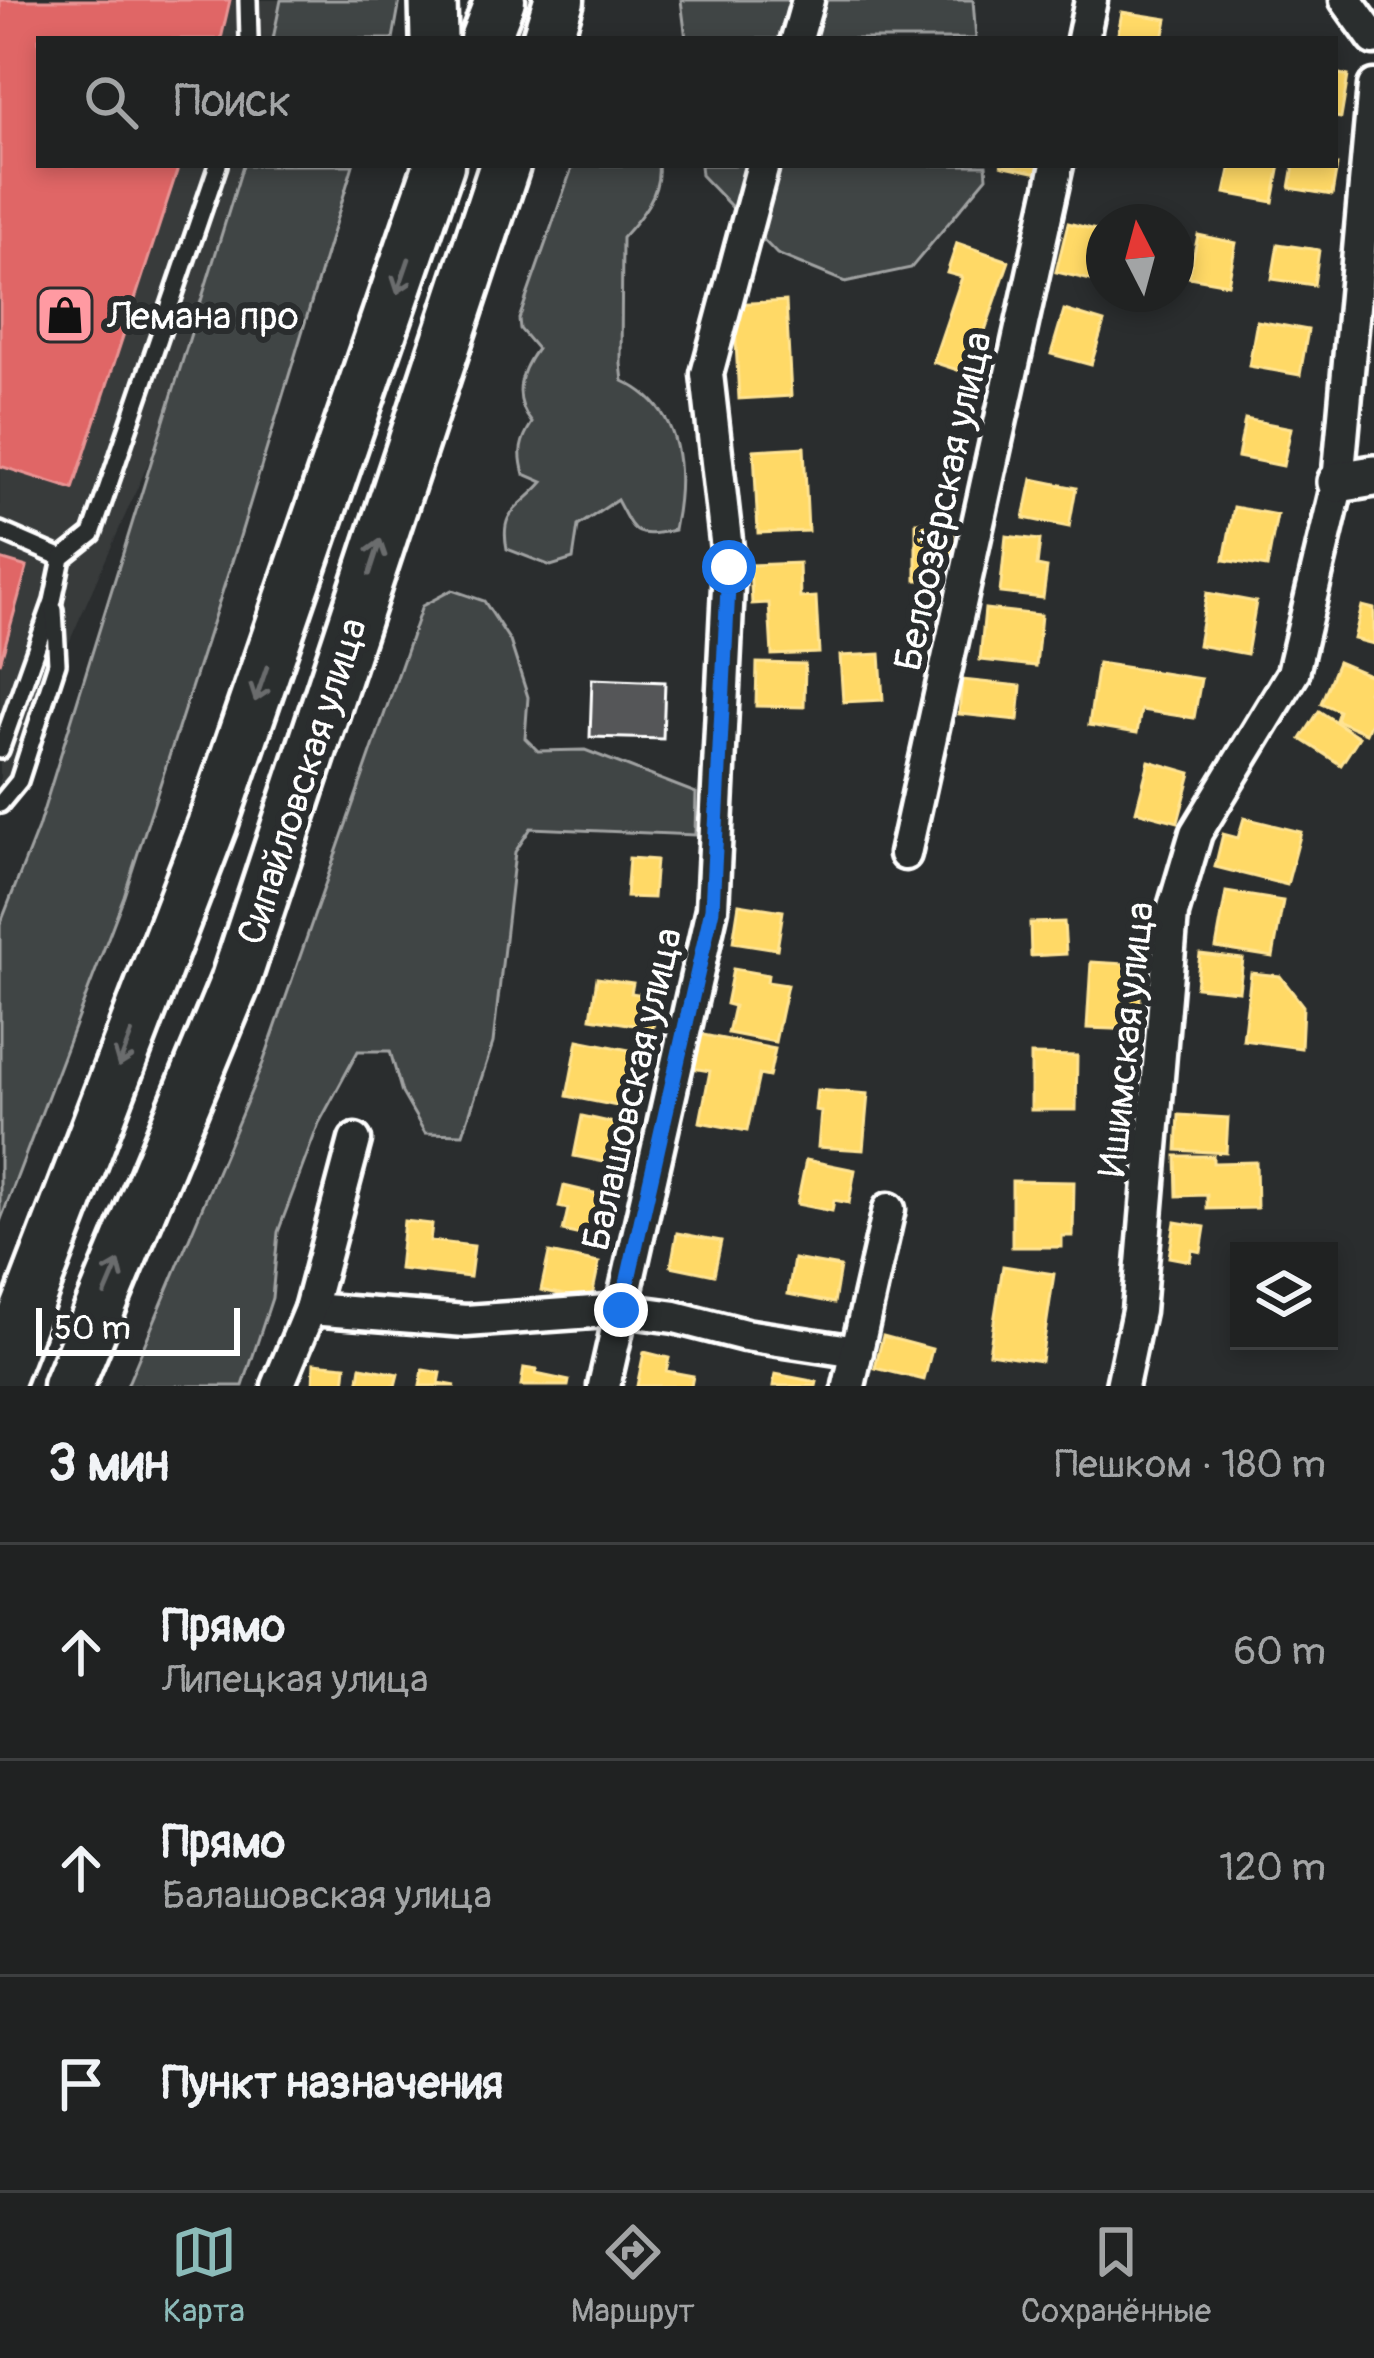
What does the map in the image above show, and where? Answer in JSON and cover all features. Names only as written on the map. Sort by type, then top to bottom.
[{"type":"main road","points":[[434,0],[434,36]]},
{"type":"main road","points":[[486,36],[500,0]]},
{"type":"main road","points":[[548,36],[560,0]]},
{"type":"main road","name":"Сипайловская улица","points":[[68,1386],[235,982],[504,168]]},
{"type":"main road","name":"Сипайловская улица","points":[[0,1377],[212,825],[432,176]]},
{"type":"street","points":[[798,36],[808,0]]},
{"type":"street","points":[[1084,36],[1091,0]]},
{"type":"street","points":[[1346,0],[1374,39]]},
{"type":"street","name":"Ишимская улица","points":[[1122,1386],[1138,1311],[1172,914],[1196,833],[1293,673],[1356,479],[1374,86]]},
{"type":"street","name":"Балашовская улица","points":[[604,1386],[712,909],[729,567],[707,374],[762,168]]},
{"type":"street","name":"Белоозёрская улица","points":[[905,854],[1056,168]]},
{"type":"street","points":[[278,1386],[310,1309],[356,1140]]},
{"type":"street","points":[[849,1386],[890,1210]]},
{"type":"street","points":[[310,1309],[466,1321],[621,1310],[856,1352]]},
{"type":"lane","points":[[248,0],[249,36]]},
{"type":"lane","points":[[0,750],[53,601],[62,558],[92,534],[217,168]]},
{"type":"lane","points":[[0,531],[62,558]]},
{"type":"lane","points":[[0,804],[19,781],[57,663],[53,601]]},
{"type":"shaded area","points":[[0,0],[281,0],[274,36],[36,36],[36,168],[242,168],[151,457],[8,781],[0,786]]},
{"type":"shaded area","points":[[281,0],[400,0],[394,36],[274,36]]},
{"type":"shaded area","points":[[681,0],[973,0],[976,36],[686,36]]},
{"type":"shaded area","points":[[242,168],[352,168],[124,896],[0,1222],[0,925],[38,828]]},
{"type":"shaded area","points":[[572,168],[658,168],[653,195],[622,238],[621,364],[623,381],[658,408],[676,444],[680,486],[674,530],[637,531],[617,500],[578,526],[573,559],[551,566],[507,549],[509,517],[543,482],[524,474],[521,460],[532,423],[522,404],[520,386],[537,349],[520,329],[519,319]]},
{"type":"shaded area","points":[[700,168],[986,168],[987,177],[911,268],[845,282],[777,254],[701,175]]},
{"type":"shaded area","points":[[452,590],[484,601],[510,641],[528,697],[525,738],[538,751],[585,750],[696,793],[695,835],[531,828],[515,852],[493,1043],[463,1134],[425,1133],[402,1093],[390,1051],[358,1051],[319,1123],[278,1232],[272,1298],[243,1386],[127,1386],[263,1063],[422,606]]},
{"type":"building: Жильё","points":[[1122,12],[1167,19],[1164,36],[1118,36]]},
{"type":"building: Жильё","points":[[1338,74],[1348,76],[1338,118]]},
{"type":"building: Жильё","points":[[1230,168],[1279,168],[1273,202],[1225,193]]},
{"type":"building: Жильё","points":[[1293,168],[1336,168],[1332,195],[1290,188]]},
{"type":"building: Жильё","points":[[1068,223],[1086,228],[1086,279],[1056,272]]},
{"type":"building: Жильё","points":[[1198,235],[1236,243],[1228,284],[1194,278]]},
{"type":"building: Жильё","points":[[957,243],[1009,261],[970,374],[933,362],[962,277],[947,273]]},
{"type":"building: Жильё","points":[[1278,244],[1319,250],[1314,285],[1272,279]]},
{"type":"building: Жильё","points":[[786,301],[791,396],[739,399],[734,304]]},
{"type":"building: Жильё","points":[[1064,310],[1104,322],[1091,365],[1051,354]]},
{"type":"building: Жильё","points":[[1257,321],[1308,330],[1300,375],[1249,366]]},
{"type":"building: Жильё","points":[[1245,419],[1291,428],[1283,466],[1238,457]]},
{"type":"building: Жильё","points":[[804,447],[808,531],[758,533],[754,450]]},
{"type":"building: Жильё","points":[[1032,479],[1076,488],[1069,527],[1024,518]]},
{"type":"building: Жильё","points":[[1234,507],[1277,515],[1267,567],[1224,560]]},
{"type":"building: Жильё","points":[[916,522],[953,522],[953,580],[916,580]]},
{"type":"building: Жильё","points":[[1006,536],[1040,540],[1037,566],[1047,568],[1043,598],[1000,593]]},
{"type":"building: Жильё","points":[[799,563],[800,598],[816,597],[819,653],[772,655],[769,603],[752,604],[750,565]]},
{"type":"building: Жильё","points":[[1207,593],[1256,602],[1247,654],[1198,645]]},
{"type":"building: Жильё","points":[[1362,606],[1374,609],[1374,644],[1354,639]]},
{"type":"building: Жильё","points":[[985,609],[1041,615],[1036,666],[980,660]]},
{"type":"building: Жильё","points":[[880,654],[883,700],[843,702],[840,656]]},
{"type":"building: Жильё","points":[[1338,662],[1374,677],[1368,692],[1374,694],[1374,715],[1366,733],[1336,720],[1339,711],[1321,703]]},
{"type":"building: Жильё","points":[[757,663],[805,664],[804,707],[756,706]]},
{"type":"building: Жильё","points":[[1098,663],[1201,679],[1194,718],[1141,710],[1137,733],[1089,725]]},
{"type":"building: Жильё","points":[[962,680],[1021,686],[1018,720],[959,714]]},
{"type":"building: Жильё","points":[[1319,711],[1359,737],[1341,765],[1301,739]]},
{"type":"building: Жильё","points":[[1149,761],[1191,773],[1178,822],[1136,811]]},
{"type":"building: Жильё","points":[[1244,818],[1301,832],[1287,885],[1215,867],[1223,834],[1238,838]]},
{"type":"building: Жильё","points":[[629,858],[656,860],[653,898],[626,897]]},
{"type":"building: Жильё","points":[[1226,892],[1283,901],[1273,957],[1216,948]]},
{"type":"building: Жильё","points":[[739,904],[783,911],[777,949],[733,942]]},
{"type":"building: Жильё","points":[[1064,922],[1066,954],[1031,956],[1030,923]]},
{"type":"building: Жильё","points":[[1200,954],[1243,959],[1239,991],[1196,987]]},
{"type":"building: Жильё","points":[[1091,962],[1142,965],[1138,1030],[1087,1028]]},
{"type":"building: Жильё","points":[[733,969],[768,975],[767,982],[787,985],[775,1042],[728,1033],[734,1006],[726,1004]]},
{"type":"building: Жильё","points":[[1251,973],[1280,976],[1303,1006],[1301,1048],[1243,1040]]},
{"type":"building: Жильё","points":[[597,978],[633,983],[631,993],[657,997],[653,1028],[591,1018]]},
{"type":"building: Жильё","points":[[698,1034],[775,1049],[769,1077],[759,1075],[747,1131],[700,1122],[710,1071],[692,1068]]},
{"type":"building: Жильё","points":[[578,1040],[639,1052],[627,1108],[567,1096]]},
{"type":"building: Жильё","points":[[1031,1055],[1077,1056],[1076,1110],[1031,1110]]},
{"type":"building: Жильё","points":[[817,1090],[868,1094],[863,1150],[818,1147],[821,1111],[815,1110]]},
{"type":"building: Жильё","points":[[1179,1115],[1228,1118],[1226,1153],[1177,1150]]},
{"type":"building: Жильё","points":[[582,1116],[632,1127],[624,1166],[574,1156]]},
{"type":"building: Жильё","points":[[1176,1156],[1213,1156],[1213,1163],[1256,1162],[1257,1208],[1207,1209],[1207,1195],[1177,1196]]},
{"type":"building: Жильё","points":[[806,1160],[855,1170],[849,1203],[834,1200],[832,1211],[797,1204]]},
{"type":"building: Жильё","points":[[1012,1181],[1074,1182],[1073,1236],[1062,1236],[1062,1247],[1012,1247]]},
{"type":"building: Жильё","points":[[564,1186],[603,1195],[600,1208],[614,1210],[608,1241],[563,1231],[568,1209],[559,1207]]},
{"type":"building: Жильё","points":[[404,1221],[432,1224],[430,1241],[474,1246],[470,1277],[399,1269]]},
{"type":"building: Жильё","points":[[1175,1222],[1205,1227],[1201,1252],[1192,1250],[1190,1261],[1169,1257]]},
{"type":"building: Жильё","points":[[677,1233],[721,1241],[714,1275],[671,1266]]},
{"type":"building: Жильё","points":[[549,1253],[599,1263],[591,1301],[541,1290]]},
{"type":"building: Жильё","points":[[794,1259],[840,1267],[834,1303],[788,1294]]},
{"type":"building: Жильё","points":[[1003,1266],[1054,1274],[1041,1361],[989,1353]]},
{"type":"building: Жильё","points":[[883,1336],[932,1349],[924,1380],[875,1368]]},
{"type":"building: Жильё","points":[[644,1352],[669,1358],[666,1371],[693,1376],[691,1386],[637,1386]]},
{"type":"building: Жильё","points":[[314,1363],[346,1366],[344,1386],[313,1386]]},
{"type":"building: Жильё","points":[[361,1367],[398,1374],[395,1386],[358,1386]]},
{"type":"building: Жильё","points":[[524,1368],[569,1381],[568,1386],[521,1386]]},
{"type":"building: Жильё","points":[[423,1370],[441,1373],[439,1383],[456,1386],[420,1386]]},
{"type":"building: Жильё","points":[[775,1374],[817,1382],[816,1386],[773,1386]]},
{"type":"building: Торговля","name":"Лемана про","points":[[0,0],[230,0],[222,36],[36,36],[36,168],[178,168],[73,489],[0,466]]},
{"type":"building: Торговля","points":[[0,559],[27,567],[0,663]]},
{"type":"building: Прочее","points":[[592,679],[665,682],[663,739],[590,737]]},
{"type":"place","name":"Лемана про","points":[[65,315]]},
{"type":"route","points":[[621,1310],[712,909],[729,567]]}]
